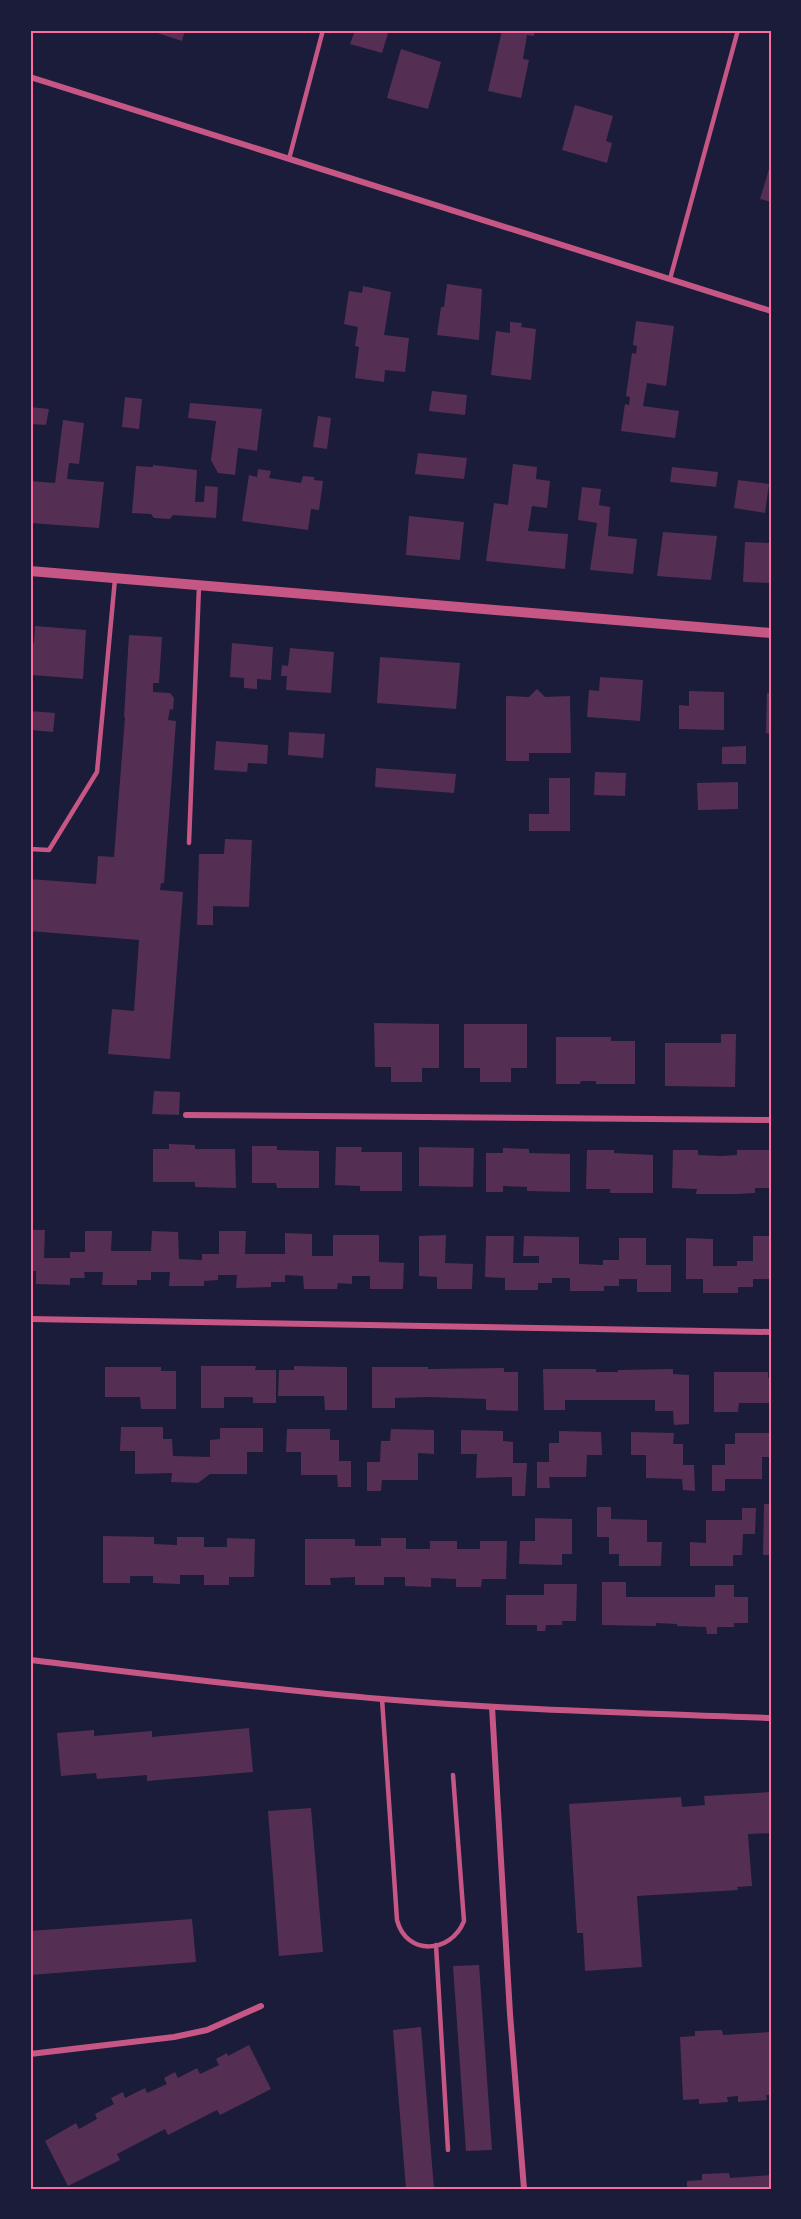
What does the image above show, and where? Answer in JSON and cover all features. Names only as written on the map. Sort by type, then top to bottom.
[{"type":"street","points":[[30,77],[771,311]]},
{"type":"street","points":[[30,571],[771,633]]},
{"type":"street","points":[[186,1115],[771,1120]]},
{"type":"street","points":[[30,1319],[771,1332]]},
{"type":"street","points":[[30,1660],[382,1699],[492,1707],[771,1718]]},
{"type":"street","points":[[492,1707],[510,2014],[524,2189]]},
{"type":"street","points":[[30,2054],[174,2037],[207,2030],[261,2006]]},
{"type":"lane","points":[[289,159],[323,30]]},
{"type":"lane","points":[[670,279],[738,30]]},
{"type":"lane","points":[[30,849],[49,850],[97,772],[115,579]]},
{"type":"lane","points":[[189,843],[199,586]]},
{"type":"lane","points":[[382,1699],[397,1920],[399,1929],[406,1939],[426,1945],[446,1943],[454,1938],[464,1921],[453,1775]]},
{"type":"lane","points":[[436,1945],[448,2150]]},
{"type":"building","points":[[148,30],[185,30],[182,41]]},
{"type":"building","points":[[355,30],[389,30],[382,53],[350,44]]},
{"type":"building","points":[[502,30],[535,30],[534,36],[527,35],[523,59],[529,60],[521,98],[488,91]]},
{"type":"building","points":[[401,49],[441,62],[428,109],[387,98]]},
{"type":"building","points":[[575,105],[613,116],[606,141],[612,143],[607,163],[562,150]]},
{"type":"building","points":[[771,166],[771,202],[760,199]]},
{"type":"building","points":[[447,284],[482,289],[479,340],[437,335]]},
{"type":"building","points":[[363,286],[391,292],[384,335],[409,338],[405,372],[385,370],[384,382],[355,378],[359,347],[355,346],[358,327],[344,324],[349,291],[362,293]]},
{"type":"building","points":[[636,321],[674,326],[666,386],[647,383],[643,406],[679,411],[675,438],[621,431],[625,404],[629,405],[630,397],[626,396],[632,353],[636,354],[637,346],[633,345]]},
{"type":"building","points":[[510,322],[522,323],[521,327],[536,329],[531,380],[491,375],[496,331],[510,333]]},
{"type":"building","points":[[432,391],[467,395],[465,415],[429,411]]},
{"type":"building","points":[[125,397],[142,399],[139,429],[122,427]]},
{"type":"building","points":[[190,403],[262,409],[257,451],[238,448],[235,475],[218,473],[211,460],[216,421],[188,418]]},
{"type":"building","points":[[30,407],[49,409],[46,425],[30,424]]},
{"type":"building","points":[[318,416],[331,418],[327,449],[313,447]]},
{"type":"building","points":[[63,420],[84,423],[79,464],[69,463],[67,479],[104,482],[99,528],[30,523],[30,481],[55,483]]},
{"type":"building","points":[[418,453],[467,458],[464,479],[415,474]]},
{"type":"building","points":[[513,464],[537,467],[536,479],[550,481],[547,508],[532,506],[528,531],[568,534],[565,569],[486,561],[494,503],[508,505]]},
{"type":"building","points":[[153,465],[197,470],[195,502],[204,502],[205,486],[218,487],[216,518],[173,515],[170,519],[154,518],[151,514],[132,513],[136,466],[153,467]]},
{"type":"building","points":[[672,467],[718,472],[716,487],[670,482]]},
{"type":"building","points":[[258,469],[271,471],[269,478],[301,483],[303,476],[323,481],[319,510],[311,509],[308,530],[242,521],[249,475],[257,477]]},
{"type":"building","points":[[738,480],[769,484],[765,513],[734,508]]},
{"type":"building","points":[[582,487],[601,489],[599,505],[610,507],[608,536],[637,539],[633,574],[590,570],[597,523],[578,520]]},
{"type":"building","points":[[409,516],[464,522],[460,560],[406,555]]},
{"type":"building","points":[[663,532],[717,536],[711,580],[657,576]]},
{"type":"building","points":[[745,542],[771,543],[771,583],[743,582]]},
{"type":"building","points":[[35,626],[86,630],[83,679],[32,675],[33,658],[30,657],[30,643],[34,643]]},
{"type":"building","points":[[129,635],[162,637],[159,683],[153,683],[153,692],[170,693],[174,698],[173,710],[170,709],[168,720],[176,721],[164,883],[161,883],[160,890],[183,892],[170,1059],[108,1054],[112,1009],[134,1011],[139,940],[30,931],[30,879],[96,884],[98,856],[114,857]]},
{"type":"building","points":[[232,643],[273,647],[271,680],[257,679],[257,689],[244,688],[244,678],[230,677]]},
{"type":"building","points":[[290,648],[334,652],[331,693],[286,690],[287,676],[281,676],[282,665],[288,666]]},
{"type":"building","points":[[380,657],[460,663],[456,709],[377,703]]},
{"type":"building","points":[[600,677],[643,680],[640,721],[587,717],[589,690],[599,691]]},
{"type":"building","points":[[537,689],[545,697],[570,696],[571,753],[529,753],[529,761],[506,761],[506,696],[529,697]]},
{"type":"building","points":[[689,691],[724,692],[724,730],[679,729],[679,705],[689,706]]},
{"type":"building","points":[[767,693],[771,693],[771,734],[766,733]]},
{"type":"building","points":[[30,711],[55,713],[53,732],[30,730]]},
{"type":"building","points":[[289,732],[325,734],[323,758],[288,755]]},
{"type":"building","points":[[216,741],[268,745],[267,764],[248,763],[247,772],[214,770]]},
{"type":"building","points":[[746,746],[746,764],[722,764],[722,747]]},
{"type":"building","points":[[376,768],[456,774],[454,793],[375,787]]},
{"type":"building","points":[[595,772],[626,773],[625,796],[594,795]]},
{"type":"building","points":[[549,778],[570,778],[570,831],[529,831],[529,814],[549,814]]},
{"type":"building","points":[[738,782],[738,809],[698,810],[697,783]]},
{"type":"building","points":[[225,839],[252,840],[249,907],[213,906],[213,925],[197,925],[199,854],[224,854]]},
{"type":"building","points":[[374,1023],[439,1024],[439,1068],[422,1068],[422,1082],[391,1082],[391,1067],[375,1067]]},
{"type":"building","points":[[464,1024],[527,1024],[527,1068],[511,1068],[511,1082],[480,1082],[480,1068],[464,1068]]},
{"type":"building","points":[[721,1034],[736,1034],[735,1087],[665,1086],[665,1043],[721,1043]]},
{"type":"building","points":[[556,1037],[611,1037],[611,1041],[635,1041],[635,1084],[596,1084],[596,1081],[581,1081],[580,1084],[556,1084]]},
{"type":"building","points":[[154,1091],[180,1092],[179,1115],[152,1114]]},
{"type":"building","points":[[169,1144],[195,1145],[195,1149],[235,1149],[236,1188],[195,1187],[195,1182],[153,1182],[153,1149],[169,1149]]},
{"type":"building","points":[[252,1146],[277,1146],[277,1150],[319,1151],[319,1188],[277,1188],[276,1183],[252,1183]]},
{"type":"building","points":[[336,1147],[362,1147],[361,1152],[402,1152],[402,1191],[360,1191],[360,1186],[335,1185]]},
{"type":"building","points":[[419,1147],[474,1148],[473,1187],[419,1186]]},
{"type":"building","points":[[503,1148],[529,1149],[529,1153],[570,1154],[570,1192],[527,1191],[527,1187],[503,1186],[503,1192],[486,1192],[486,1153],[503,1153]]},
{"type":"building","points":[[587,1150],[614,1150],[614,1153],[653,1155],[653,1193],[610,1193],[610,1189],[586,1189]]},
{"type":"building","points":[[673,1150],[698,1150],[698,1155],[722,1156],[737,1155],[737,1150],[771,1150],[771,1188],[755,1188],[755,1193],[696,1194],[697,1189],[672,1188]]},
{"type":"building","points":[[30,1230],[45,1230],[44,1258],[70,1258],[70,1252],[85,1252],[85,1231],[112,1231],[111,1251],[151,1251],[152,1231],[178,1232],[179,1259],[202,1260],[202,1254],[219,1254],[219,1231],[246,1231],[245,1254],[285,1254],[285,1233],[312,1234],[312,1256],[333,1256],[333,1235],[379,1235],[379,1262],[404,1263],[403,1289],[370,1289],[370,1276],[352,1276],[352,1284],[338,1283],[337,1289],[304,1289],[303,1276],[285,1275],[285,1282],[271,1282],[271,1287],[236,1288],[237,1275],[218,1275],[218,1280],[204,1281],[204,1286],[169,1286],[170,1272],[151,1272],[151,1280],[137,1280],[137,1285],[102,1285],[103,1272],[84,1272],[85,1278],[70,1278],[70,1285],[36,1284],[36,1271],[30,1271]]},
{"type":"building","points":[[446,1235],[445,1263],[473,1264],[472,1289],[437,1289],[437,1277],[419,1276],[419,1236]]},
{"type":"building","points":[[486,1236],[514,1236],[513,1263],[539,1263],[539,1256],[523,1256],[524,1236],[579,1237],[579,1264],[603,1265],[603,1260],[619,1260],[619,1238],[646,1238],[646,1265],[671,1265],[671,1292],[637,1292],[637,1279],[619,1279],[619,1286],[604,1286],[604,1291],[570,1291],[570,1278],[552,1278],[552,1283],[538,1283],[538,1290],[505,1290],[505,1278],[485,1277]]},
{"type":"building","points":[[753,1236],[771,1236],[771,1279],[753,1279],[753,1287],[738,1287],[738,1293],[703,1293],[703,1279],[686,1279],[686,1238],[713,1239],[713,1266],[737,1266],[737,1261],[753,1261]]},
{"type":"building","points":[[201,1366],[256,1366],[255,1370],[276,1370],[276,1403],[253,1403],[253,1397],[224,1397],[224,1408],[201,1408]]},
{"type":"building","points":[[294,1366],[347,1367],[347,1410],[325,1410],[324,1396],[278,1396],[279,1370],[294,1370]]},
{"type":"building","points":[[105,1367],[161,1367],[161,1371],[176,1371],[176,1409],[141,1409],[140,1397],[105,1397]]},
{"type":"building","points":[[372,1367],[504,1368],[504,1372],[518,1372],[518,1411],[486,1410],[486,1399],[428,1397],[395,1398],[395,1408],[372,1408]]},
{"type":"building","points":[[543,1369],[596,1369],[596,1372],[618,1372],[618,1370],[673,1369],[673,1374],[689,1375],[689,1424],[674,1425],[673,1411],[655,1411],[655,1400],[565,1400],[565,1410],[544,1410]]},
{"type":"building","points":[[714,1372],[768,1372],[768,1378],[771,1378],[771,1403],[739,1403],[738,1412],[714,1412]]},
{"type":"building","points":[[121,1427],[163,1427],[163,1439],[172,1439],[173,1456],[210,1457],[210,1440],[220,1439],[220,1428],[263,1428],[263,1452],[247,1452],[247,1474],[210,1474],[198,1483],[171,1482],[172,1473],[135,1474],[135,1451],[120,1451]]},
{"type":"building","points":[[287,1429],[330,1429],[330,1440],[339,1440],[339,1461],[351,1461],[351,1487],[338,1487],[337,1475],[301,1475],[301,1452],[286,1452]]},
{"type":"building","points":[[391,1429],[434,1430],[434,1454],[418,1453],[418,1480],[382,1480],[381,1491],[367,1491],[367,1462],[380,1462],[381,1441],[390,1441]]},
{"type":"building","points":[[461,1430],[503,1431],[503,1441],[513,1442],[513,1463],[527,1463],[525,1496],[512,1496],[512,1477],[476,1478],[477,1454],[461,1454]]},
{"type":"building","points":[[559,1431],[601,1432],[602,1455],[587,1455],[586,1477],[549,1477],[550,1488],[537,1488],[537,1462],[549,1462],[549,1443],[559,1443]]},
{"type":"building","points":[[631,1432],[674,1433],[673,1444],[683,1444],[683,1465],[694,1465],[695,1491],[683,1490],[682,1479],[646,1478],[646,1455],[631,1455]]},
{"type":"building","points":[[735,1433],[771,1433],[771,1457],[762,1457],[762,1479],[725,1479],[725,1491],[712,1491],[712,1465],[725,1465],[725,1444],[735,1444]]},
{"type":"building","points":[[764,1504],[771,1504],[771,1555],[763,1555]]},
{"type":"building","points":[[597,1507],[611,1507],[611,1519],[647,1520],[647,1542],[662,1542],[661,1566],[619,1566],[619,1554],[609,1554],[609,1537],[597,1537]]},
{"type":"building","points":[[742,1508],[756,1508],[755,1534],[743,1534],[742,1555],[733,1555],[733,1566],[690,1566],[690,1542],[706,1543],[706,1520],[742,1520]]},
{"type":"building","points":[[535,1518],[572,1519],[572,1554],[562,1554],[562,1565],[519,1564],[520,1541],[535,1541]]},
{"type":"building","points":[[103,1536],[154,1537],[154,1544],[177,1545],[177,1537],[204,1537],[204,1547],[227,1547],[227,1538],[255,1539],[254,1577],[229,1577],[229,1585],[204,1585],[204,1575],[180,1575],[180,1584],[153,1583],[153,1576],[130,1576],[130,1583],[103,1583]]},
{"type":"building","points":[[381,1538],[406,1538],[406,1549],[430,1549],[430,1541],[457,1541],[457,1549],[480,1549],[480,1541],[507,1541],[506,1579],[482,1579],[481,1587],[456,1587],[456,1579],[431,1578],[431,1587],[405,1586],[405,1577],[384,1577],[384,1585],[355,1585],[355,1577],[330,1578],[331,1585],[305,1585],[305,1539],[355,1539],[355,1546],[381,1546]]},
{"type":"building","points":[[602,1582],[626,1582],[626,1597],[715,1597],[715,1585],[734,1585],[734,1597],[748,1597],[748,1623],[734,1623],[734,1627],[717,1627],[717,1634],[707,1634],[706,1627],[677,1626],[677,1624],[602,1625]]},
{"type":"building","points":[[544,1584],[577,1584],[576,1621],[562,1621],[562,1625],[546,1625],[545,1631],[537,1631],[537,1625],[506,1625],[506,1595],[544,1595]]},
{"type":"building","points":[[249,1728],[253,1772],[147,1781],[147,1775],[97,1779],[96,1773],[61,1776],[57,1733],[94,1730],[94,1736],[152,1731],[152,1737]]},
{"type":"building","points":[[771,1792],[771,1833],[748,1834],[752,1886],[737,1887],[738,1890],[637,1896],[642,1967],[585,1971],[583,1933],[577,1933],[569,1804],[681,1797],[682,1807],[705,1805],[704,1796]]},
{"type":"building","points":[[311,1808],[323,1952],[279,1956],[268,1811]]},
{"type":"building","points":[[192,1919],[196,1962],[30,1975],[30,1931]]},
{"type":"building","points":[[479,1965],[492,2150],[466,2151],[453,1966]]},
{"type":"building","points":[[421,2027],[434,2189],[406,2189],[393,2030]]},
{"type":"building","points":[[722,2030],[723,2035],[771,2032],[771,2095],[766,2095],[767,2100],[738,2102],[738,2096],[727,2097],[728,2102],[699,2104],[699,2099],[683,2100],[680,2037],[695,2036],[695,2031]]},
{"type":"building","points":[[249,2045],[271,2089],[220,2115],[217,2110],[168,2135],[165,2129],[117,2154],[120,2160],[68,2186],[45,2141],[76,2123],[79,2129],[97,2119],[95,2114],[114,2104],[111,2098],[123,2092],[125,2098],[145,2088],[147,2093],[167,2084],[164,2078],[175,2072],[178,2078],[197,2068],[200,2074],[219,2065],[216,2059],[227,2053],[228,2056]]},
{"type":"building","points":[[729,2173],[730,2178],[771,2175],[771,2189],[687,2189],[687,2181],[702,2180],[702,2174]]}]
